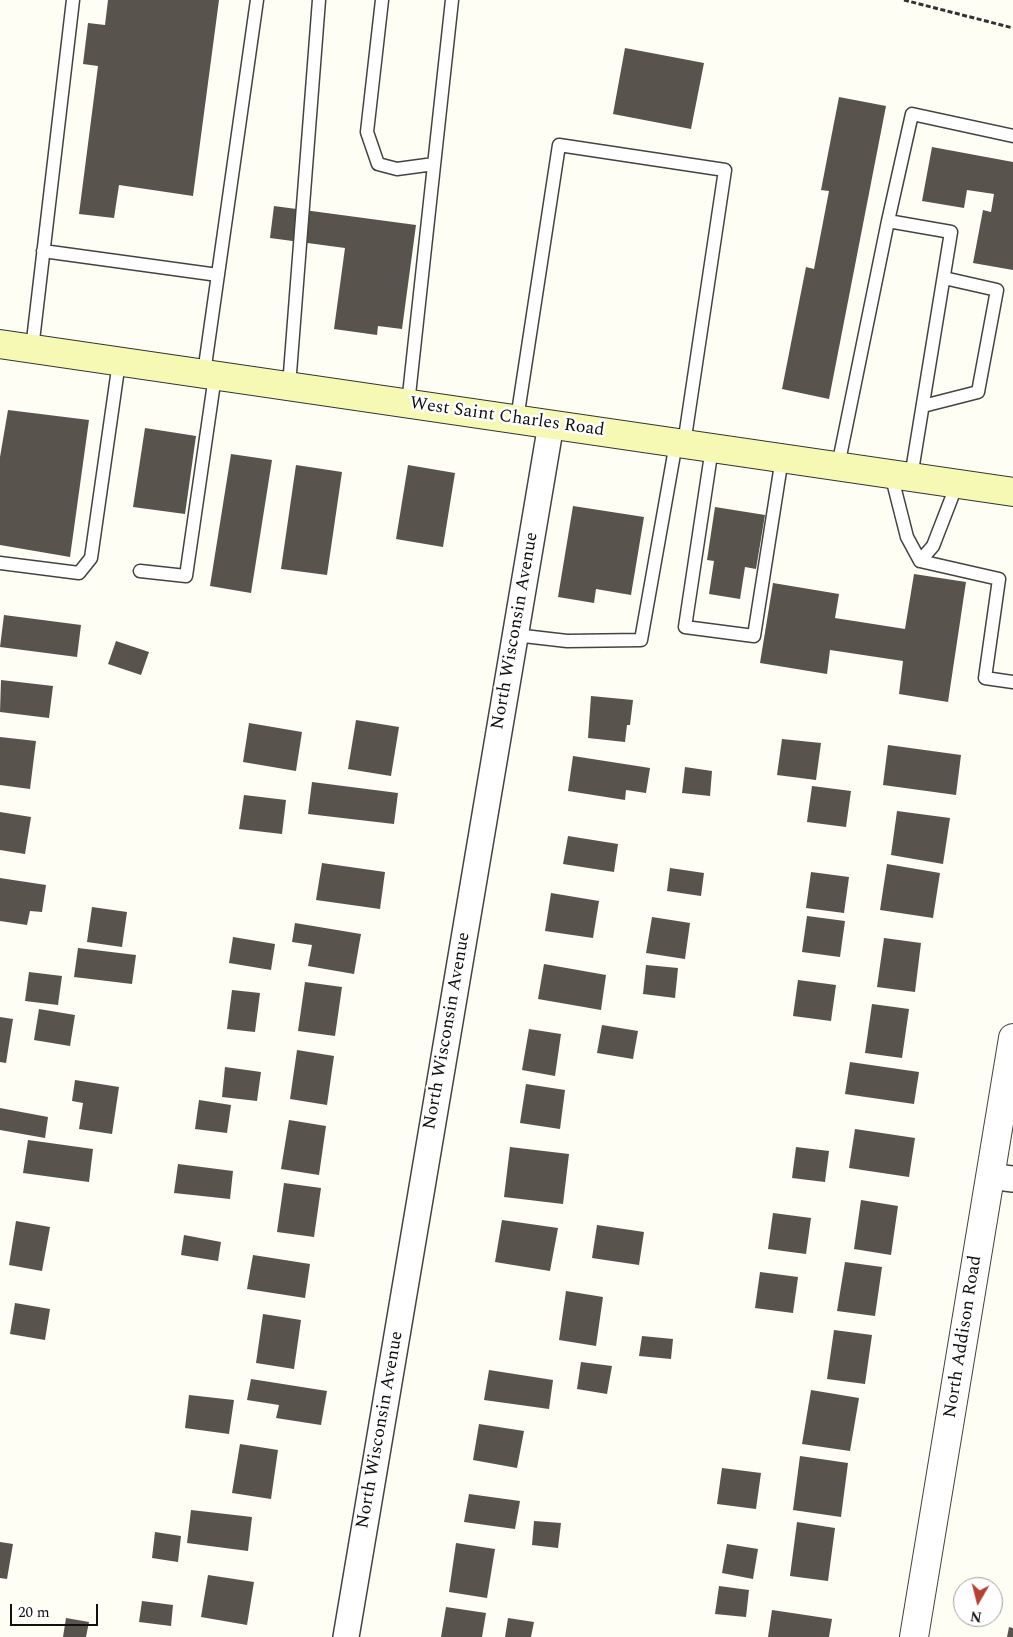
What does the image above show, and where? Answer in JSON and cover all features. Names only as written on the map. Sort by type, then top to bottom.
[{"type":"main road","name":"West Saint Charles Road","points":[[0,344],[1013,492]]},
{"type":"street","name":"North Wisconsin Avenue","points":[[346,1637],[550,424]]},
{"type":"street","name":"North Addison Road","points":[[914,1637],[1002,1178],[1013,1038]]},
{"type":"lane","points":[[32,349],[73,0]]},
{"type":"lane","points":[[140,571],[186,576],[210,375],[218,275],[257,0]]},
{"type":"lane","points":[[289,386],[319,0]]},
{"type":"lane","points":[[382,0],[367,132],[378,164],[397,169],[434,164]]},
{"type":"lane","points":[[408,404],[452,0]]},
{"type":"lane","points":[[838,466],[912,114],[1013,136]]},
{"type":"lane","points":[[515,635],[567,641],[641,640],[680,443],[725,170],[559,145],[518,420]]},
{"type":"lane","points":[[888,221],[951,232],[923,406],[901,476],[907,536],[920,561],[999,579],[985,678],[1013,682]]},
{"type":"lane","points":[[43,251],[218,275]]},
{"type":"lane","points":[[923,406],[978,392],[998,290],[944,278]]},
{"type":"lane","points":[[0,563],[79,573],[91,558],[119,362]]},
{"type":"lane","points":[[712,448],[685,627],[754,636],[782,458]]},
{"type":"lane","points":[[920,561],[933,546],[957,484]]},
{"type":"path","points":[[904,0],[1013,28]]},
{"type":"building","points":[[108,0],[219,0],[193,196],[119,185],[114,218],[79,214],[98,66],[83,64],[88,23],[105,25]]},
{"type":"building","points":[[625,48],[704,63],[691,129],[613,114]]},
{"type":"building","points":[[839,97],[886,106],[829,399],[782,389],[806,267],[814,269],[829,191],[821,190]]},
{"type":"building","points":[[932,147],[1013,162],[1013,270],[973,263],[983,210],[991,212],[994,194],[967,190],[964,208],[922,201]]},
{"type":"building","points":[[274,206],[416,225],[402,329],[378,326],[377,335],[334,329],[345,248],[270,238]]},
{"type":"building","points":[[8,410],[89,420],[70,557],[0,545],[0,457]]},
{"type":"building","points":[[145,428],[196,436],[185,514],[133,507]]},
{"type":"building","points":[[231,454],[272,460],[251,593],[210,586]]},
{"type":"building","points":[[296,465],[342,472],[327,575],[281,569]]},
{"type":"building","points":[[408,465],[455,473],[443,547],[396,539]]},
{"type":"building","points":[[573,506],[644,517],[631,595],[596,589],[594,603],[558,597]]},
{"type":"building","points":[[715,507],[765,515],[756,569],[745,567],[740,599],[709,594],[714,561],[707,560]]},
{"type":"building","points":[[914,574],[966,582],[948,702],[899,694],[903,661],[830,650],[827,674],[760,663],[773,583],[839,594],[835,618],[905,629]]},
{"type":"building","points":[[4,615],[81,625],[77,657],[0,647]]},
{"type":"building","points":[[116,641],[149,652],[141,675],[108,664]]},
{"type":"building","points":[[1,680],[53,686],[49,718],[0,712]]},
{"type":"building","points":[[591,696],[633,700],[630,725],[627,725],[625,742],[588,738]]},
{"type":"building","points":[[356,720],[399,727],[391,776],[348,769]]},
{"type":"building","points":[[249,723],[302,732],[296,771],[243,762]]},
{"type":"building","points":[[0,737],[36,741],[30,789],[0,785]]},
{"type":"building","points":[[782,739],[821,743],[816,780],[777,775]]},
{"type":"building","points":[[888,745],[961,755],[956,795],[883,785]]},
{"type":"building","points":[[573,756],[650,768],[646,793],[626,790],[625,800],[568,791]]},
{"type":"building","points":[[685,767],[712,771],[710,796],[682,793]]},
{"type":"building","points":[[312,782],[398,793],[394,824],[308,814]]},
{"type":"building","points":[[812,786],[851,791],[846,827],[807,822]]},
{"type":"building","points":[[244,795],[286,800],[282,834],[239,829]]},
{"type":"building","points":[[897,811],[950,818],[943,864],[891,855]]},
{"type":"building","points":[[0,812],[31,817],[25,854],[0,850]]},
{"type":"building","points":[[568,836],[618,844],[614,872],[563,864]]},
{"type":"building","points":[[322,863],[385,872],[380,909],[316,900]]},
{"type":"building","points":[[887,864],[940,873],[933,918],[880,910]]},
{"type":"building","points":[[670,868],[704,873],[701,896],[667,891]]},
{"type":"building","points":[[811,872],[849,877],[844,913],[806,908]]},
{"type":"building","points":[[0,878],[46,885],[42,912],[30,911],[27,925],[0,921]]},
{"type":"building","points":[[551,893],[599,901],[593,938],[545,931]]},
{"type":"building","points":[[92,907],[127,912],[122,947],[87,942]]},
{"type":"building","points":[[807,916],[845,921],[840,957],[802,952]]},
{"type":"building","points":[[652,917],[690,923],[685,959],[646,953]]},
{"type":"building","points":[[295,923],[361,934],[354,974],[308,966],[312,945],[292,942]]},
{"type":"building","points":[[233,937],[275,944],[271,970],[229,963]]},
{"type":"building","points":[[884,938],[921,943],[915,992],[877,987]]},
{"type":"building","points":[[78,948],[136,955],[132,984],[74,977]]},
{"type":"building","points":[[544,964],[606,975],[601,1010],[538,999]]},
{"type":"building","points":[[646,965],[678,968],[675,998],[643,994]]},
{"type":"building","points":[[29,972],[62,976],[58,1005],[25,1001]]},
{"type":"building","points":[[798,980],[836,985],[831,1021],[793,1016]]},
{"type":"building","points":[[305,982],[342,987],[335,1036],[298,1031]]},
{"type":"building","points":[[232,990],[260,993],[255,1032],[227,1029]]},
{"type":"building","points":[[872,1004],[909,1009],[902,1058],[865,1053]]},
{"type":"building","points":[[39,1009],[75,1015],[70,1046],[34,1040]]},
{"type":"building","points":[[0,1017],[13,1019],[6,1063],[0,1062]]},
{"type":"building","points":[[602,1025],[638,1031],[633,1059],[597,1053]]},
{"type":"building","points":[[529,1029],[561,1034],[555,1076],[522,1070]]},
{"type":"building","points":[[297,1050],[334,1056],[327,1105],[290,1099]]},
{"type":"building","points":[[850,1062],[919,1072],[914,1104],[845,1094]]},
{"type":"building","points":[[225,1067],[261,1072],[257,1101],[222,1097]]},
{"type":"building","points":[[75,1080],[119,1087],[112,1134],[79,1129],[83,1103],[72,1101]]},
{"type":"building","points":[[526,1084],[565,1090],[560,1129],[520,1123]]},
{"type":"building","points":[[199,1100],[231,1105],[227,1133],[195,1129]]},
{"type":"building","points":[[0,1108],[48,1117],[45,1138],[0,1130]]},
{"type":"building","points":[[289,1120],[326,1126],[319,1175],[281,1169]]},
{"type":"building","points":[[855,1129],[915,1138],[909,1177],[849,1168]]},
{"type":"building","points":[[28,1140],[93,1149],[89,1182],[23,1173]]},
{"type":"building","points":[[510,1147],[569,1154],[563,1204],[504,1197]]},
{"type":"building","points":[[796,1147],[829,1151],[825,1182],[792,1178]]},
{"type":"building","points":[[178,1164],[233,1171],[230,1199],[174,1193]]},
{"type":"building","points":[[284,1183],[321,1188],[314,1237],[277,1232]]},
{"type":"building","points":[[861,1200],[898,1206],[891,1255],[854,1249]]},
{"type":"building","points":[[773,1213],[811,1218],[806,1254],[768,1249]]},
{"type":"building","points":[[502,1220],[558,1228],[550,1271],[495,1262]]},
{"type":"building","points":[[16,1221],[50,1227],[42,1271],[9,1265]]},
{"type":"building","points":[[597,1225],[644,1232],[639,1265],[592,1258]]},
{"type":"building","points":[[184,1235],[221,1242],[218,1261],[181,1255]]},
{"type":"building","points":[[253,1255],[310,1264],[305,1298],[247,1289]]},
{"type":"building","points":[[845,1262],[882,1267],[875,1316],[837,1311]]},
{"type":"building","points":[[760,1272],[798,1277],[793,1313],[755,1308]]},
{"type":"building","points":[[566,1291],[603,1297],[596,1346],[559,1340]]},
{"type":"building","points":[[15,1303],[50,1309],[45,1340],[10,1334]]},
{"type":"building","points":[[263,1314],[301,1320],[294,1369],[256,1363]]},
{"type":"building","points":[[834,1330],[872,1335],[865,1384],[827,1379]]},
{"type":"building","points":[[642,1336],[673,1339],[671,1359],[639,1356]]},
{"type":"building","points":[[581,1362],[612,1366],[607,1394],[577,1389]]},
{"type":"building","points":[[489,1370],[553,1380],[549,1409],[484,1400]]},
{"type":"building","points":[[251,1379],[327,1391],[321,1425],[276,1418],[279,1405],[247,1400]]},
{"type":"building","points":[[811,1390],[859,1398],[850,1451],[802,1444]]},
{"type":"building","points":[[189,1395],[234,1400],[229,1434],[185,1428]]},
{"type":"building","points":[[479,1424],[524,1431],[517,1468],[473,1460]]},
{"type":"building","points":[[240,1444],[278,1450],[271,1499],[232,1493]]},
{"type":"building","points":[[800,1456],[848,1463],[841,1517],[793,1510]]},
{"type":"building","points":[[722,1468],[761,1473],[756,1509],[717,1504]]},
{"type":"building","points":[[469,1494],[520,1501],[515,1529],[464,1522]]},
{"type":"building","points":[[191,1510],[252,1517],[248,1551],[187,1543]]},
{"type":"building","points":[[534,1521],[561,1523],[558,1548],[532,1545]]},
{"type":"building","points":[[797,1522],[835,1528],[828,1581],[790,1576]]},
{"type":"building","points":[[155,1532],[181,1536],[178,1562],[152,1558]]},
{"type":"building","points":[[0,1542],[13,1544],[7,1579],[0,1578]]},
{"type":"building","points":[[456,1543],[495,1549],[487,1598],[449,1592]]},
{"type":"building","points":[[727,1544],[758,1549],[753,1579],[722,1573]]},
{"type":"building","points":[[208,1575],[254,1582],[247,1625],[201,1617]]},
{"type":"building","points":[[719,1586],[749,1590],[746,1617],[715,1614]]},
{"type":"building","points":[[142,1601],[173,1605],[171,1626],[139,1622]]},
{"type":"building","points":[[446,1607],[486,1613],[482,1637],[441,1637]]},
{"type":"building","points":[[772,1610],[832,1619],[829,1637],[768,1637]]},
{"type":"building","points":[[66,1618],[89,1622],[86,1637],[63,1637]]},
{"type":"building","points":[[508,1618],[534,1622],[531,1637],[505,1637]]},
{"type":"building","points":[[1009,1627],[1013,1628],[1013,1637],[1007,1637]]}]
